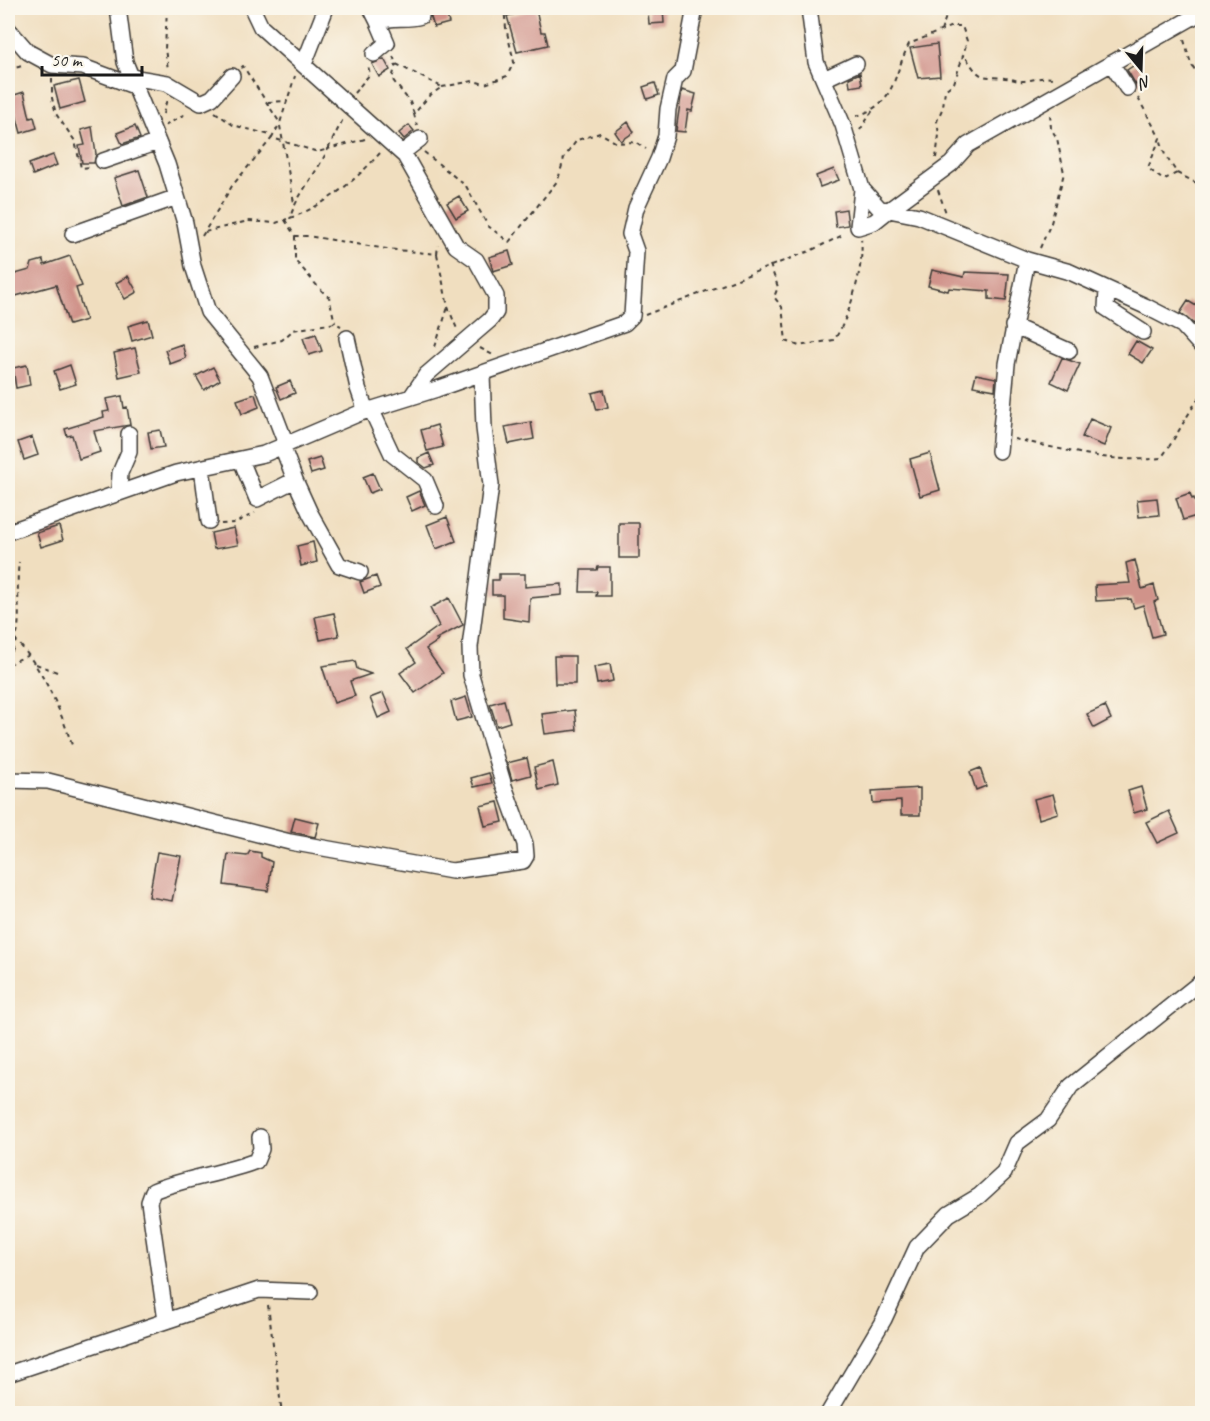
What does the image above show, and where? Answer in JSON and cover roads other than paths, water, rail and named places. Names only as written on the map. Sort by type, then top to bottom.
[{"type":"street","points":[[118,8],[122,45],[132,81],[159,135],[208,312],[266,386],[295,480],[310,513],[339,565],[360,572]]},
{"type":"street","points":[[252,8],[261,27],[402,153],[456,246],[476,260],[496,296],[496,312],[426,375],[411,397]]},
{"type":"street","points":[[304,64],[326,8]]},
{"type":"street","points":[[370,8],[387,43],[374,54]]},
{"type":"street","points":[[8,532],[119,492],[202,468],[264,454],[369,410],[482,374],[625,322],[632,316],[636,251],[630,234],[636,208],[659,158],[675,79],[683,71],[695,8]]},
{"type":"street","points":[[809,8],[816,62],[839,115],[861,189],[858,227],[874,222],[937,175],[968,145],[1203,12]]},
{"type":"street","points":[[378,22],[388,17],[406,21],[421,16]]},
{"type":"street","points":[[8,29],[28,52],[52,65],[83,67],[132,81],[167,83],[201,103],[212,98],[232,76]]},
{"type":"street","points":[[1111,63],[1127,88]]},
{"type":"street","points":[[824,79],[856,64]]},
{"type":"street","points":[[103,161],[159,135]]},
{"type":"street","points":[[402,153],[420,139]]},
{"type":"street","points":[[861,189],[880,210],[919,216],[1027,260],[1070,272],[1145,306],[1182,326],[1203,347]]},
{"type":"street","points":[[73,234],[177,197]]},
{"type":"street","points":[[999,444],[1013,326],[1027,260]]},
{"type":"street","points":[[1107,290],[1106,308],[1143,332]]},
{"type":"street","points":[[1013,326],[1069,351]]},
{"type":"street","points":[[347,338],[358,388],[392,454],[425,480],[436,506]]},
{"type":"street","points":[[8,780],[48,781],[290,842],[452,871],[524,861],[525,844],[504,786],[471,675],[470,647],[491,485],[484,428],[482,374]]},
{"type":"street","points":[[119,492],[120,473],[129,452],[129,434]]},
{"type":"street","points":[[241,460],[257,499],[295,480]]},
{"type":"street","points":[[202,468],[209,521]]},
{"type":"street","points":[[828,1413],[884,1319],[917,1246],[950,1214],[979,1196],[1004,1173],[1017,1143],[1048,1120],[1071,1086],[1203,981]]},
{"type":"street","points":[[166,1321],[149,1202],[153,1191],[172,1184],[230,1171],[256,1161],[261,1149],[260,1137]]},
{"type":"street","points":[[8,1374],[259,1290],[310,1292]]}]
